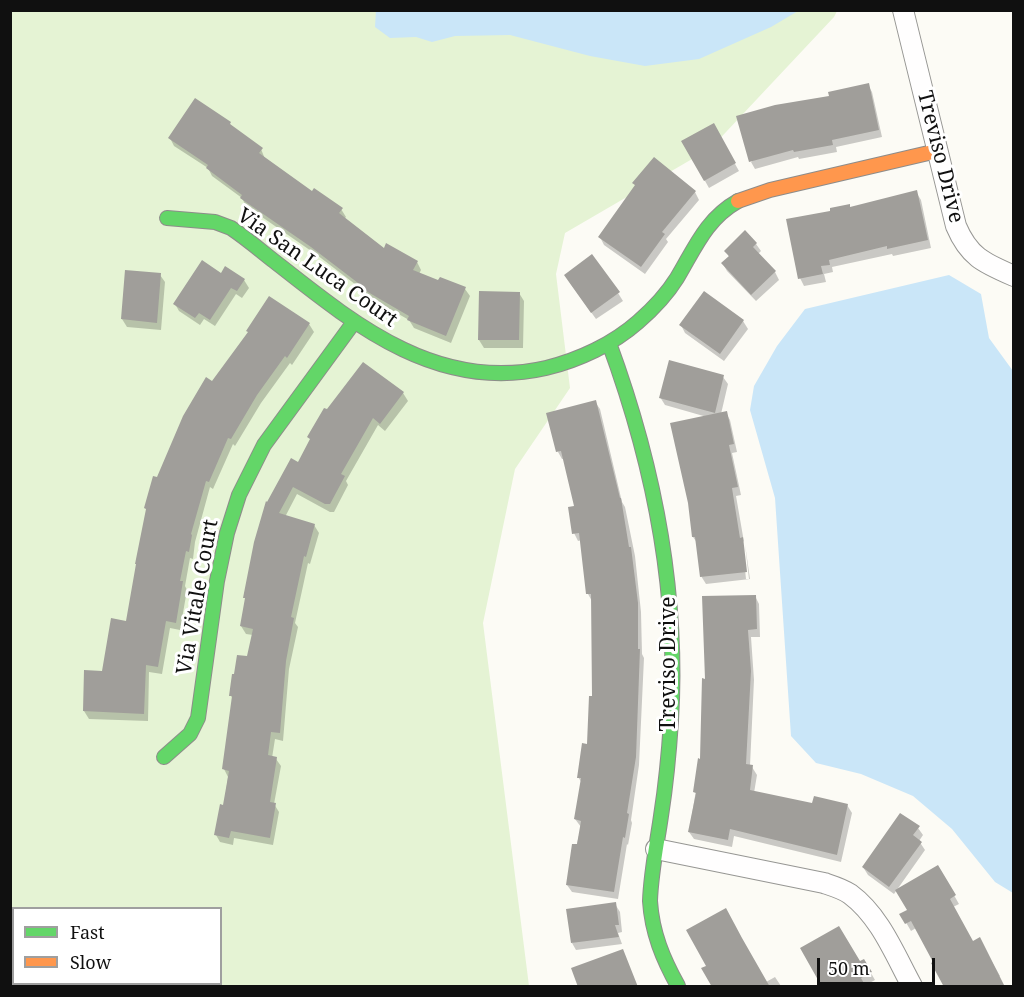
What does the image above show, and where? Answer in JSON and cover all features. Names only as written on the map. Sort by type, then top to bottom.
[{"type":"street","name":"Treviso Drive","points":[[903,10],[956,226],[963,244],[986,264],[1014,276]]},
{"type":"street","name":"Via San Luca Court","points":[[167,218],[225,224],[354,322],[389,345],[415,357],[447,367],[473,373],[504,374],[546,367],[573,359],[609,343],[632,326],[660,299],[675,280],[703,231],[729,206],[768,191],[937,151]]},
{"type":"street","name":"Via Vitale Court","points":[[164,757],[190,734],[198,718],[217,581],[239,495],[264,445],[354,322]]},
{"type":"street","name":"Treviso Drive","points":[[609,343],[627,391],[647,463],[659,513],[670,588],[673,667],[669,747],[650,889],[652,927],[666,964],[678,987]]},
{"type":"street","points":[[656,849],[824,883],[848,893],[865,907],[879,927],[912,987]]},
{"type":"green space","points":[[11,11],[837,11],[834,17],[711,148],[565,233],[556,274],[570,388],[515,469],[483,623],[529,986],[76,986],[74,985],[222,985],[222,907],[12,907],[11,932]]},
{"type":"green space","points":[[11,941],[12,985],[64,986],[11,986]]},
{"type":"water","points":[[376,10],[798,11],[771,27],[699,59],[645,66],[590,56],[510,35],[455,36],[432,42],[416,37],[390,38],[375,27]]},
{"type":"water","points":[[949,275],[981,294],[989,338],[1013,371],[1013,893],[995,882],[952,829],[913,796],[861,774],[816,763],[791,736],[775,498],[750,410],[754,386],[777,346],[805,309]]},
{"type":"building","points":[[869,83],[879,130],[832,140],[833,145],[794,152],[793,150],[749,162],[736,116],[775,105],[829,96],[828,92]]},
{"type":"building","points":[[195,98],[231,122],[230,124],[263,148],[259,153],[312,191],[314,188],[343,208],[339,213],[384,248],[386,243],[418,261],[413,270],[438,280],[440,277],[466,287],[446,336],[407,320],[409,316],[361,288],[362,286],[311,247],[240,198],[242,195],[206,168],[208,165],[168,138]]},
{"type":"building","points":[[714,123],[736,163],[704,181],[681,141]]},
{"type":"building","points":[[654,157],[696,191],[662,232],[665,234],[641,267],[598,237],[635,185],[632,183]]},
{"type":"building","points":[[917,190],[928,240],[887,249],[887,246],[829,260],[830,265],[821,266],[823,274],[798,279],[786,219],[830,211],[830,208],[850,204],[850,207]]},
{"type":"building","points":[[745,230],[757,243],[753,247],[776,271],[751,295],[721,263],[729,256],[724,251]]},
{"type":"building","points":[[592,254],[620,292],[591,313],[564,275]]},
{"type":"building","points":[[202,260],[221,273],[225,266],[245,279],[237,291],[231,288],[210,320],[199,313],[195,318],[173,304]]},
{"type":"building","points":[[125,270],[161,273],[157,323],[121,319]]},
{"type":"building","points":[[479,291],[520,292],[519,340],[478,340]]},
{"type":"building","points":[[704,291],[744,320],[720,354],[679,325]]},
{"type":"building","points":[[269,296],[310,323],[287,358],[285,356],[257,395],[231,439],[228,438],[209,482],[206,481],[191,534],[189,552],[186,551],[180,581],[183,581],[176,623],[166,621],[158,667],[146,665],[144,714],[83,711],[84,670],[102,671],[111,618],[126,621],[146,509],[144,508],[153,476],[157,477],[183,416],[206,377],[212,381],[248,332],[246,331]]},
{"type":"building","points":[[669,360],[724,375],[715,413],[659,398]]},
{"type":"building","points":[[363,362],[404,392],[380,424],[373,418],[341,474],[345,476],[330,504],[325,504],[293,487],[279,513],[315,524],[306,557],[304,556],[291,617],[294,618],[286,661],[280,733],[271,732],[268,755],[277,757],[270,802],[276,803],[270,838],[231,831],[229,838],[214,835],[220,804],[223,805],[229,771],[222,769],[232,696],[229,696],[232,674],[234,674],[237,655],[247,656],[253,629],[240,626],[245,598],[243,598],[254,542],[266,501],[291,458],[298,462],[310,439],[307,437],[324,408],[327,409]]},
{"type":"building","points":[[596,400],[621,498],[629,547],[631,547],[638,603],[638,649],[640,649],[636,757],[627,813],[629,814],[614,892],[566,885],[572,844],[577,844],[581,821],[574,819],[581,778],[577,778],[582,743],[587,744],[589,696],[592,696],[591,594],[586,594],[579,533],[572,534],[568,507],[574,506],[561,451],[556,452],[546,413]]},
{"type":"building","points":[[727,411],[734,444],[729,445],[738,487],[732,488],[740,538],[743,537],[747,572],[700,577],[695,537],[692,537],[688,503],[670,423]]},
{"type":"building","points":[[756,595],[757,629],[748,630],[751,671],[746,764],[753,765],[750,790],[812,803],[814,796],[848,804],[837,855],[730,829],[728,840],[688,832],[696,793],[693,792],[698,758],[700,759],[702,678],[705,679],[702,596]]},
{"type":"building","points":[[900,813],[920,826],[913,835],[922,842],[889,887],[862,867]]},
{"type":"building","points":[[938,865],[956,895],[950,899],[973,941],[980,937],[1005,987],[944,987],[911,921],[905,924],[899,914],[907,910],[895,890]]},
{"type":"building","points":[[616,902],[619,925],[615,925],[619,937],[571,943],[566,909]]},
{"type":"building","points":[[726,908],[770,987],[712,987],[701,968],[706,966],[686,930]]},
{"type":"building","points":[[839,926],[860,961],[864,959],[872,972],[861,978],[866,987],[822,987],[800,948]]},
{"type":"building","points":[[623,949],[638,987],[578,987],[571,968]]},
{"type":"traffic: fast","points":[[167,218],[215,222],[231,228],[335,308],[399,348],[433,362],[469,371],[506,373],[546,368],[571,361],[607,344],[628,330],[669,290],[709,225],[738,201]]},
{"type":"traffic: fast","points":[[164,757],[190,734],[198,718],[217,581],[227,533],[239,495],[264,445],[354,322]]},
{"type":"traffic: fast","points":[[609,343],[639,435],[651,482],[667,576],[671,624],[671,721],[666,780],[650,901],[659,945],[678,986]]},
{"type":"traffic: slow","points":[[738,201],[770,190],[937,151]]}]
